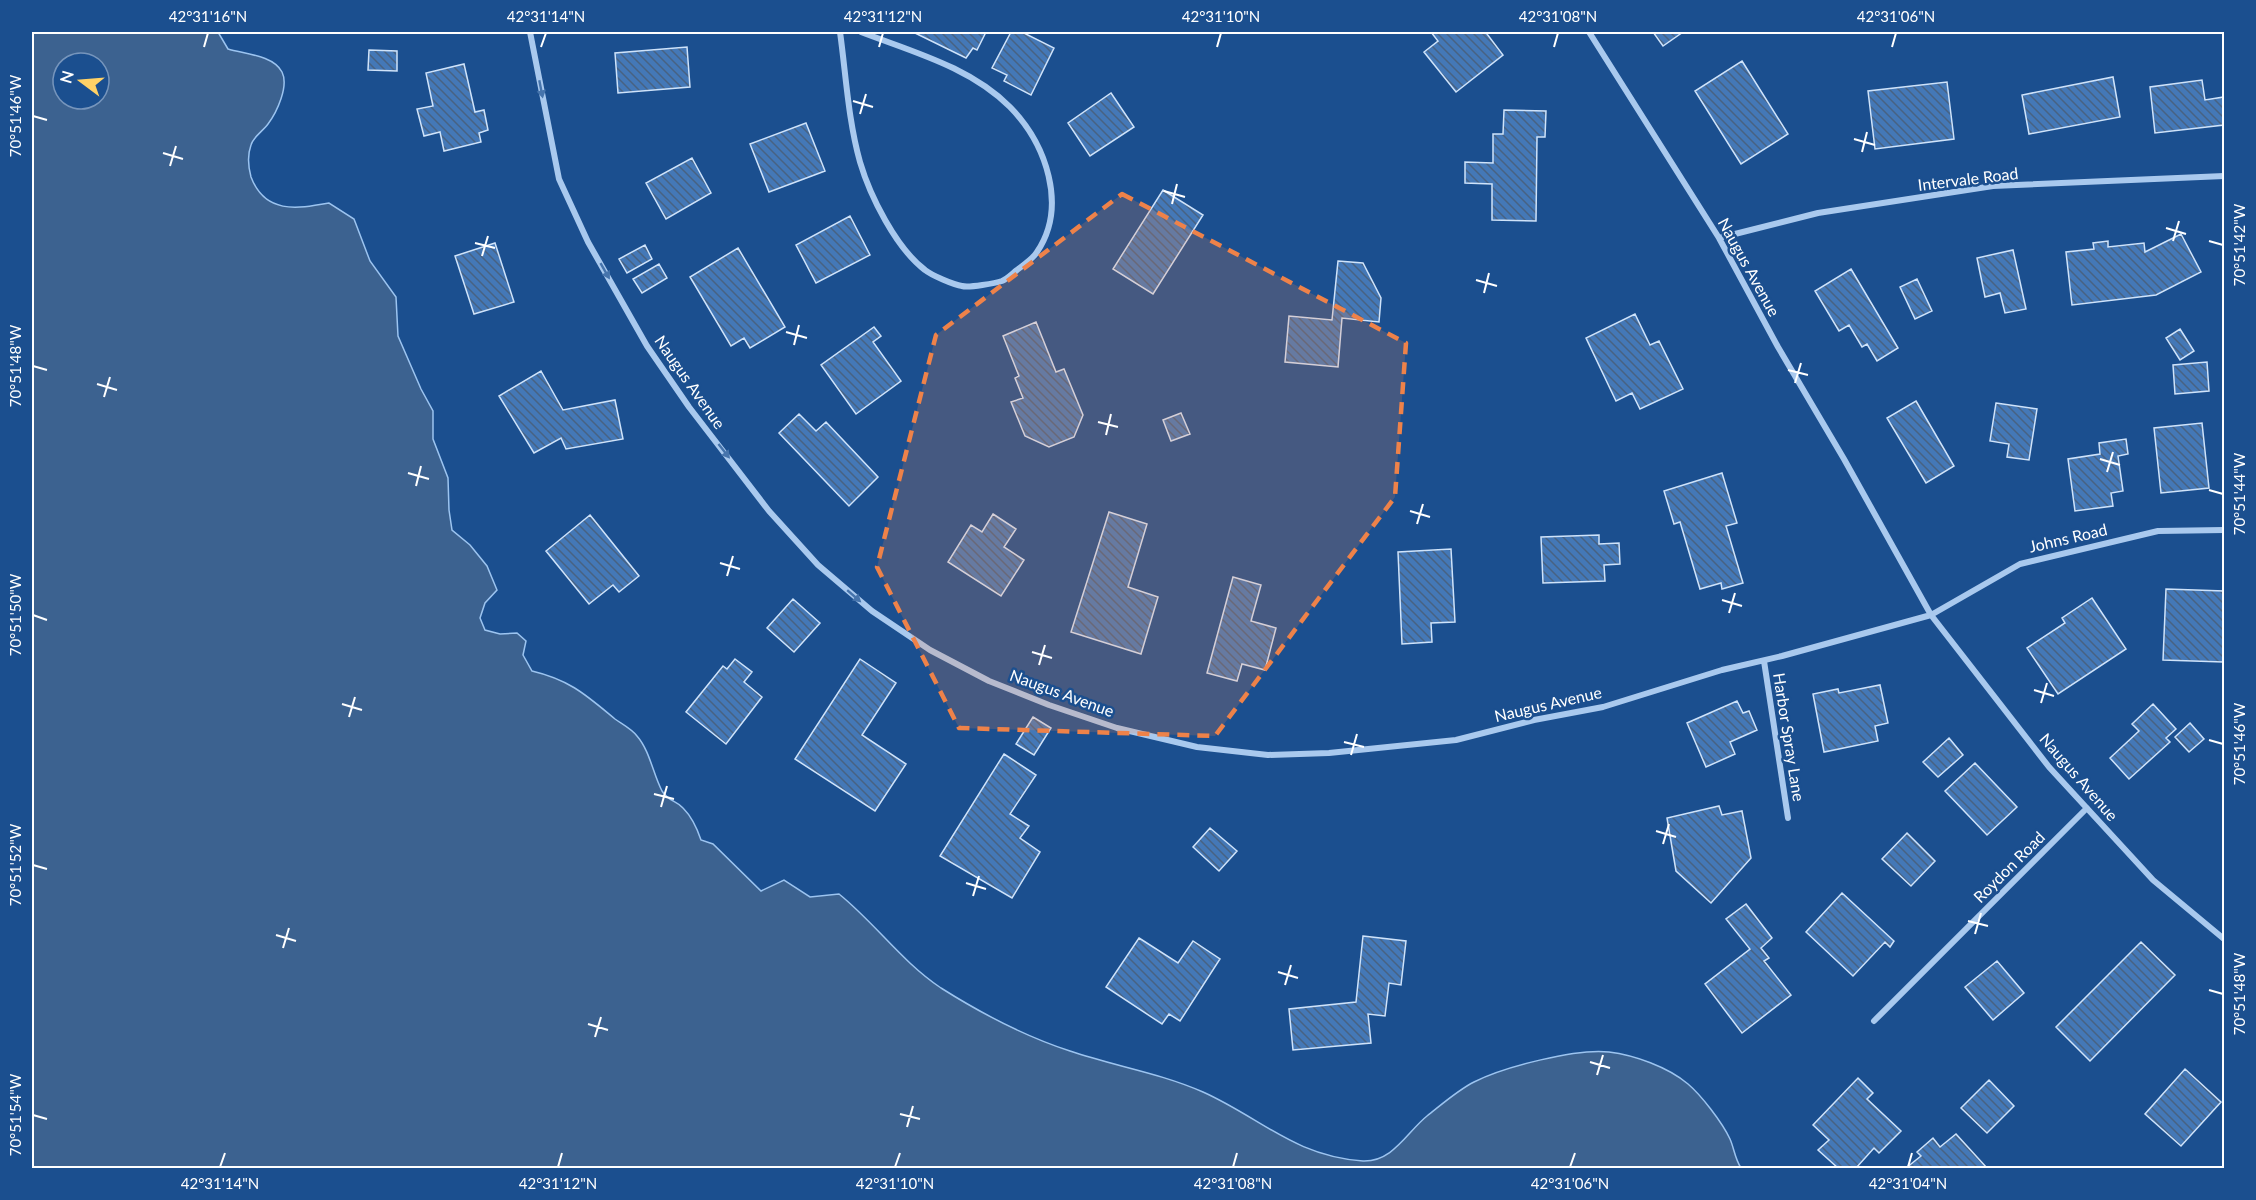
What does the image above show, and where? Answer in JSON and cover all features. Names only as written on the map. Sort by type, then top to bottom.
[{"type":"street","name":"Naugus Avenue","points":[[530,32],[560,179],[593,251],[647,346],[688,407],[769,512],[818,565],[872,611],[930,650],[989,681],[1049,705],[1117,728],[1197,747],[1268,755],[1329,753],[1456,740],[1534,720],[1603,707],[1722,670],[1764,661],[1931,615]]},
{"type":"street","points":[[840,32],[848,105],[861,162],[876,201],[902,246],[926,271],[963,287],[1004,281],[1037,254],[1049,227],[1051,195],[1048,167],[1034,138],[1011,108],[978,80],[935,60],[861,32]]},
{"type":"street","name":"Naugus Avenue","points":[[1589,32],[1719,238],[1778,347],[1931,615],[2049,767],[2153,880],[2224,939]]},
{"type":"street","name":"Intervale Road","points":[[1719,238],[1818,213],[1993,186],[2224,176]]},
{"type":"street","name":"Johns Road","points":[[1931,615],[2020,564],[2158,531],[2224,530]]},
{"type":"street","name":"Harbor Spray Lane","points":[[1764,661],[1788,818]]},
{"type":"street","name":"Roydon Road","points":[[1874,1021],[2087,808]]},
{"type":"highlighted area","points":[[1122,194],[1406,343],[1395,497],[1215,736],[959,728],[877,567],[936,335]]},
{"type":"water","points":[[32,32],[218,32],[228,49],[258,56],[278,66],[284,78],[283,91],[275,113],[252,142],[248,157],[251,177],[264,198],[273,203],[305,207],[329,203],[354,219],[370,261],[396,297],[398,336],[433,411],[433,439],[448,478],[452,530],[470,545],[487,566],[497,590],[485,603],[480,618],[485,630],[500,634],[517,633],[526,641],[523,655],[532,671],[557,679],[577,689],[632,731],[645,749],[662,791],[686,811],[701,840],[713,844],[761,891],[784,880],[810,897],[839,894],[927,978],[987,1015],[1054,1045],[1187,1085],[1224,1102],[1297,1144],[1317,1152],[1363,1161],[1383,1157],[1399,1145],[1427,1116],[1474,1082],[1503,1070],[1541,1060],[1579,1053],[1609,1052],[1650,1063],[1671,1072],[1688,1084],[1722,1125],[1741,1168],[32,1168]]},
{"type":"building","points":[[913,32],[986,32],[977,50],[973,48],[966,58]]},
{"type":"building","points":[[1011,32],[1022,32],[1054,48],[1031,95],[1004,81],[1007,75],[992,68]]},
{"type":"building","points":[[1431,32],[1490,32],[1487,34],[1503,55],[1456,92],[1424,52],[1438,41]]},
{"type":"building","points":[[1653,32],[1683,32],[1663,46]]},
{"type":"building","points":[[687,47],[690,87],[618,93],[615,53]]},
{"type":"building","points":[[369,50],[397,51],[397,71],[368,70]]},
{"type":"building","points":[[1742,61],[1788,134],[1741,164],[1695,91]]},
{"type":"building","points":[[464,64],[475,112],[484,110],[488,130],[479,133],[481,142],[444,151],[440,132],[424,136],[417,109],[433,106],[426,73]]},
{"type":"building","points":[[2113,77],[2120,117],[2029,134],[2022,95]]},
{"type":"building","points":[[2202,80],[2205,100],[2224,97],[2224,125],[2155,133],[2150,87]]},
{"type":"building","points":[[1947,82],[1954,139],[1875,149],[1868,91]]},
{"type":"building","points":[[1111,93],[1134,127],[1090,156],[1068,123]]},
{"type":"building","points":[[1504,110],[1546,111],[1545,137],[1537,137],[1536,221],[1492,220],[1492,184],[1465,183],[1465,162],[1493,163],[1493,134],[1503,134]]},
{"type":"building","points":[[806,123],[825,171],[769,192],[750,144]]},
{"type":"building","points":[[692,158],[711,193],[666,219],[646,183]]},
{"type":"building","points":[[1163,190],[1203,215],[1153,294],[1113,269]]},
{"type":"building","points":[[850,216],[870,255],[816,283],[796,245]]},
{"type":"building","points":[[2181,234],[2201,272],[2156,295],[2072,305],[2066,252],[2094,249],[2093,243],[2108,241],[2108,247],[2144,243],[2145,252]]},
{"type":"building","points":[[495,243],[514,302],[474,314],[455,256]]},
{"type":"building","points":[[645,245],[652,259],[627,273],[619,259]]},
{"type":"building","points":[[738,248],[785,327],[750,348],[744,338],[731,346],[690,277]]},
{"type":"building","points":[[2013,250],[2026,309],[2005,313],[2000,293],[1985,297],[1977,258]]},
{"type":"building","points":[[1338,261],[1363,263],[1381,298],[1379,322],[1342,318],[1338,367],[1285,362],[1289,316],[1332,320]]},
{"type":"building","points":[[659,264],[667,278],[642,293],[633,279]]},
{"type":"building","points":[[1851,269],[1898,348],[1877,361],[1867,344],[1862,347],[1849,325],[1839,331],[1815,291]]},
{"type":"building","points":[[1917,279],[1932,311],[1915,319],[1900,287]]},
{"type":"building","points":[[1635,314],[1650,345],[1659,341],[1683,389],[1640,409],[1632,393],[1616,401],[1586,338]]},
{"type":"building","points":[[1036,322],[1056,372],[1064,369],[1083,415],[1074,437],[1049,447],[1025,436],[1011,402],[1023,398],[1015,378],[1019,376],[1003,336]]},
{"type":"building","points":[[874,327],[881,336],[873,342],[901,381],[856,414],[821,365]]},
{"type":"building","points":[[2180,329],[2194,351],[2180,360],[2166,338]]},
{"type":"building","points":[[2207,362],[2209,391],[2175,394],[2173,365]]},
{"type":"building","points":[[541,371],[563,410],[615,400],[623,439],[566,449],[561,438],[534,453],[499,396]]},
{"type":"building","points":[[1916,401],[1954,466],[1926,483],[1887,418]]},
{"type":"building","points":[[1996,403],[2037,409],[2029,460],[2007,457],[2009,444],[1990,441]]},
{"type":"building","points":[[1181,413],[1190,434],[1171,441],[1163,420]]},
{"type":"building","points":[[799,414],[816,431],[826,422],[878,477],[849,506],[779,433]]},
{"type":"building","points":[[2202,423],[2209,488],[2161,493],[2154,428]]},
{"type":"building","points":[[2126,439],[2128,454],[2118,456],[2123,491],[2111,493],[2113,506],[2075,511],[2068,459],[2100,454],[2099,443]]},
{"type":"building","points":[[1722,473],[1737,523],[1726,526],[1743,583],[1722,589],[1721,583],[1700,589],[1680,522],[1674,524],[1664,491]]},
{"type":"building","points":[[1109,512],[1147,524],[1128,587],[1158,597],[1141,654],[1071,632]]},
{"type":"building","points":[[993,514],[1016,529],[1004,547],[1024,560],[1001,596],[948,562],[971,525],[982,532]]},
{"type":"building","points":[[590,515],[639,576],[619,592],[613,585],[589,604],[546,551]]},
{"type":"building","points":[[1599,535],[1599,544],[1619,543],[1620,564],[1604,565],[1605,581],[1543,583],[1541,537]]},
{"type":"building","points":[[1451,549],[1455,622],[1431,623],[1432,642],[1402,644],[1398,552]]},
{"type":"building","points":[[1233,577],[1261,585],[1251,621],[1276,628],[1265,670],[1242,664],[1237,681],[1207,673]]},
{"type":"building","points":[[2166,589],[2224,591],[2223,662],[2163,660]]},
{"type":"building","points":[[2092,598],[2126,649],[2058,694],[2027,648],[2065,623],[2062,618]]},
{"type":"building","points":[[793,599],[820,623],[794,652],[767,628]]},
{"type":"building","points":[[735,659],[752,672],[744,682],[762,697],[726,744],[686,712],[723,666],[727,669]]},
{"type":"building","points":[[860,659],[896,683],[862,735],[906,764],[875,811],[795,759]]},
{"type":"building","points":[[1880,685],[1888,723],[1875,726],[1878,741],[1824,752],[1813,694],[1838,689],[1839,693]]},
{"type":"building","points":[[1737,701],[1743,713],[1749,711],[1757,730],[1730,742],[1735,754],[1706,767],[1687,723]]},
{"type":"building","points":[[2153,704],[2176,729],[2166,738],[2170,742],[2129,779],[2110,758],[2139,731],[2132,724]]},
{"type":"building","points":[[1033,717],[1051,728],[1034,755],[1016,744]]},
{"type":"building","points":[[2190,723],[2204,739],[2189,752],[2175,737]]},
{"type":"building","points":[[1949,738],[1963,755],[1938,777],[1923,762]]},
{"type":"building","points":[[1004,754],[1036,775],[1010,814],[1029,826],[1020,838],[1040,852],[1012,898],[940,856]]},
{"type":"building","points":[[1975,763],[2017,807],[1987,835],[1945,791]]},
{"type":"building","points":[[1719,806],[1722,815],[1742,811],[1751,858],[1711,903],[1676,871],[1667,818]]},
{"type":"building","points":[[1210,828],[1237,851],[1219,871],[1193,847]]},
{"type":"building","points":[[1907,833],[1935,861],[1911,886],[1882,859]]},
{"type":"building","points":[[1842,893],[1894,941],[1890,947],[1885,942],[1853,976],[1806,932]]},
{"type":"building","points":[[1746,904],[1772,938],[1761,948],[1769,958],[1764,961],[1791,995],[1742,1033],[1705,984],[1750,949],[1726,919]]},
{"type":"building","points":[[1363,936],[1406,941],[1401,985],[1389,983],[1385,1016],[1368,1014],[1371,1043],[1293,1050],[1289,1009],[1356,1002]]},
{"type":"building","points":[[1139,938],[1178,963],[1193,941],[1220,959],[1180,1021],[1169,1014],[1162,1024],[1106,987]]},
{"type":"building","points":[[2141,942],[2175,975],[2090,1061],[2056,1027]]},
{"type":"building","points":[[1997,961],[2024,993],[1993,1020],[1965,987]]},
{"type":"building","points":[[2185,1069],[2221,1102],[2181,1146],[2145,1114]]},
{"type":"building","points":[[1858,1078],[1873,1093],[1867,1099],[1901,1131],[1879,1153],[1874,1148],[1856,1168],[1838,1168],[1818,1150],[1829,1140],[1813,1125]]},
{"type":"building","points":[[1989,1080],[2014,1106],[1987,1133],[1961,1108]]},
{"type":"building","points":[[1956,1134],[1987,1168],[1906,1168],[1921,1156],[1917,1152],[1933,1138],[1940,1147]]}]
